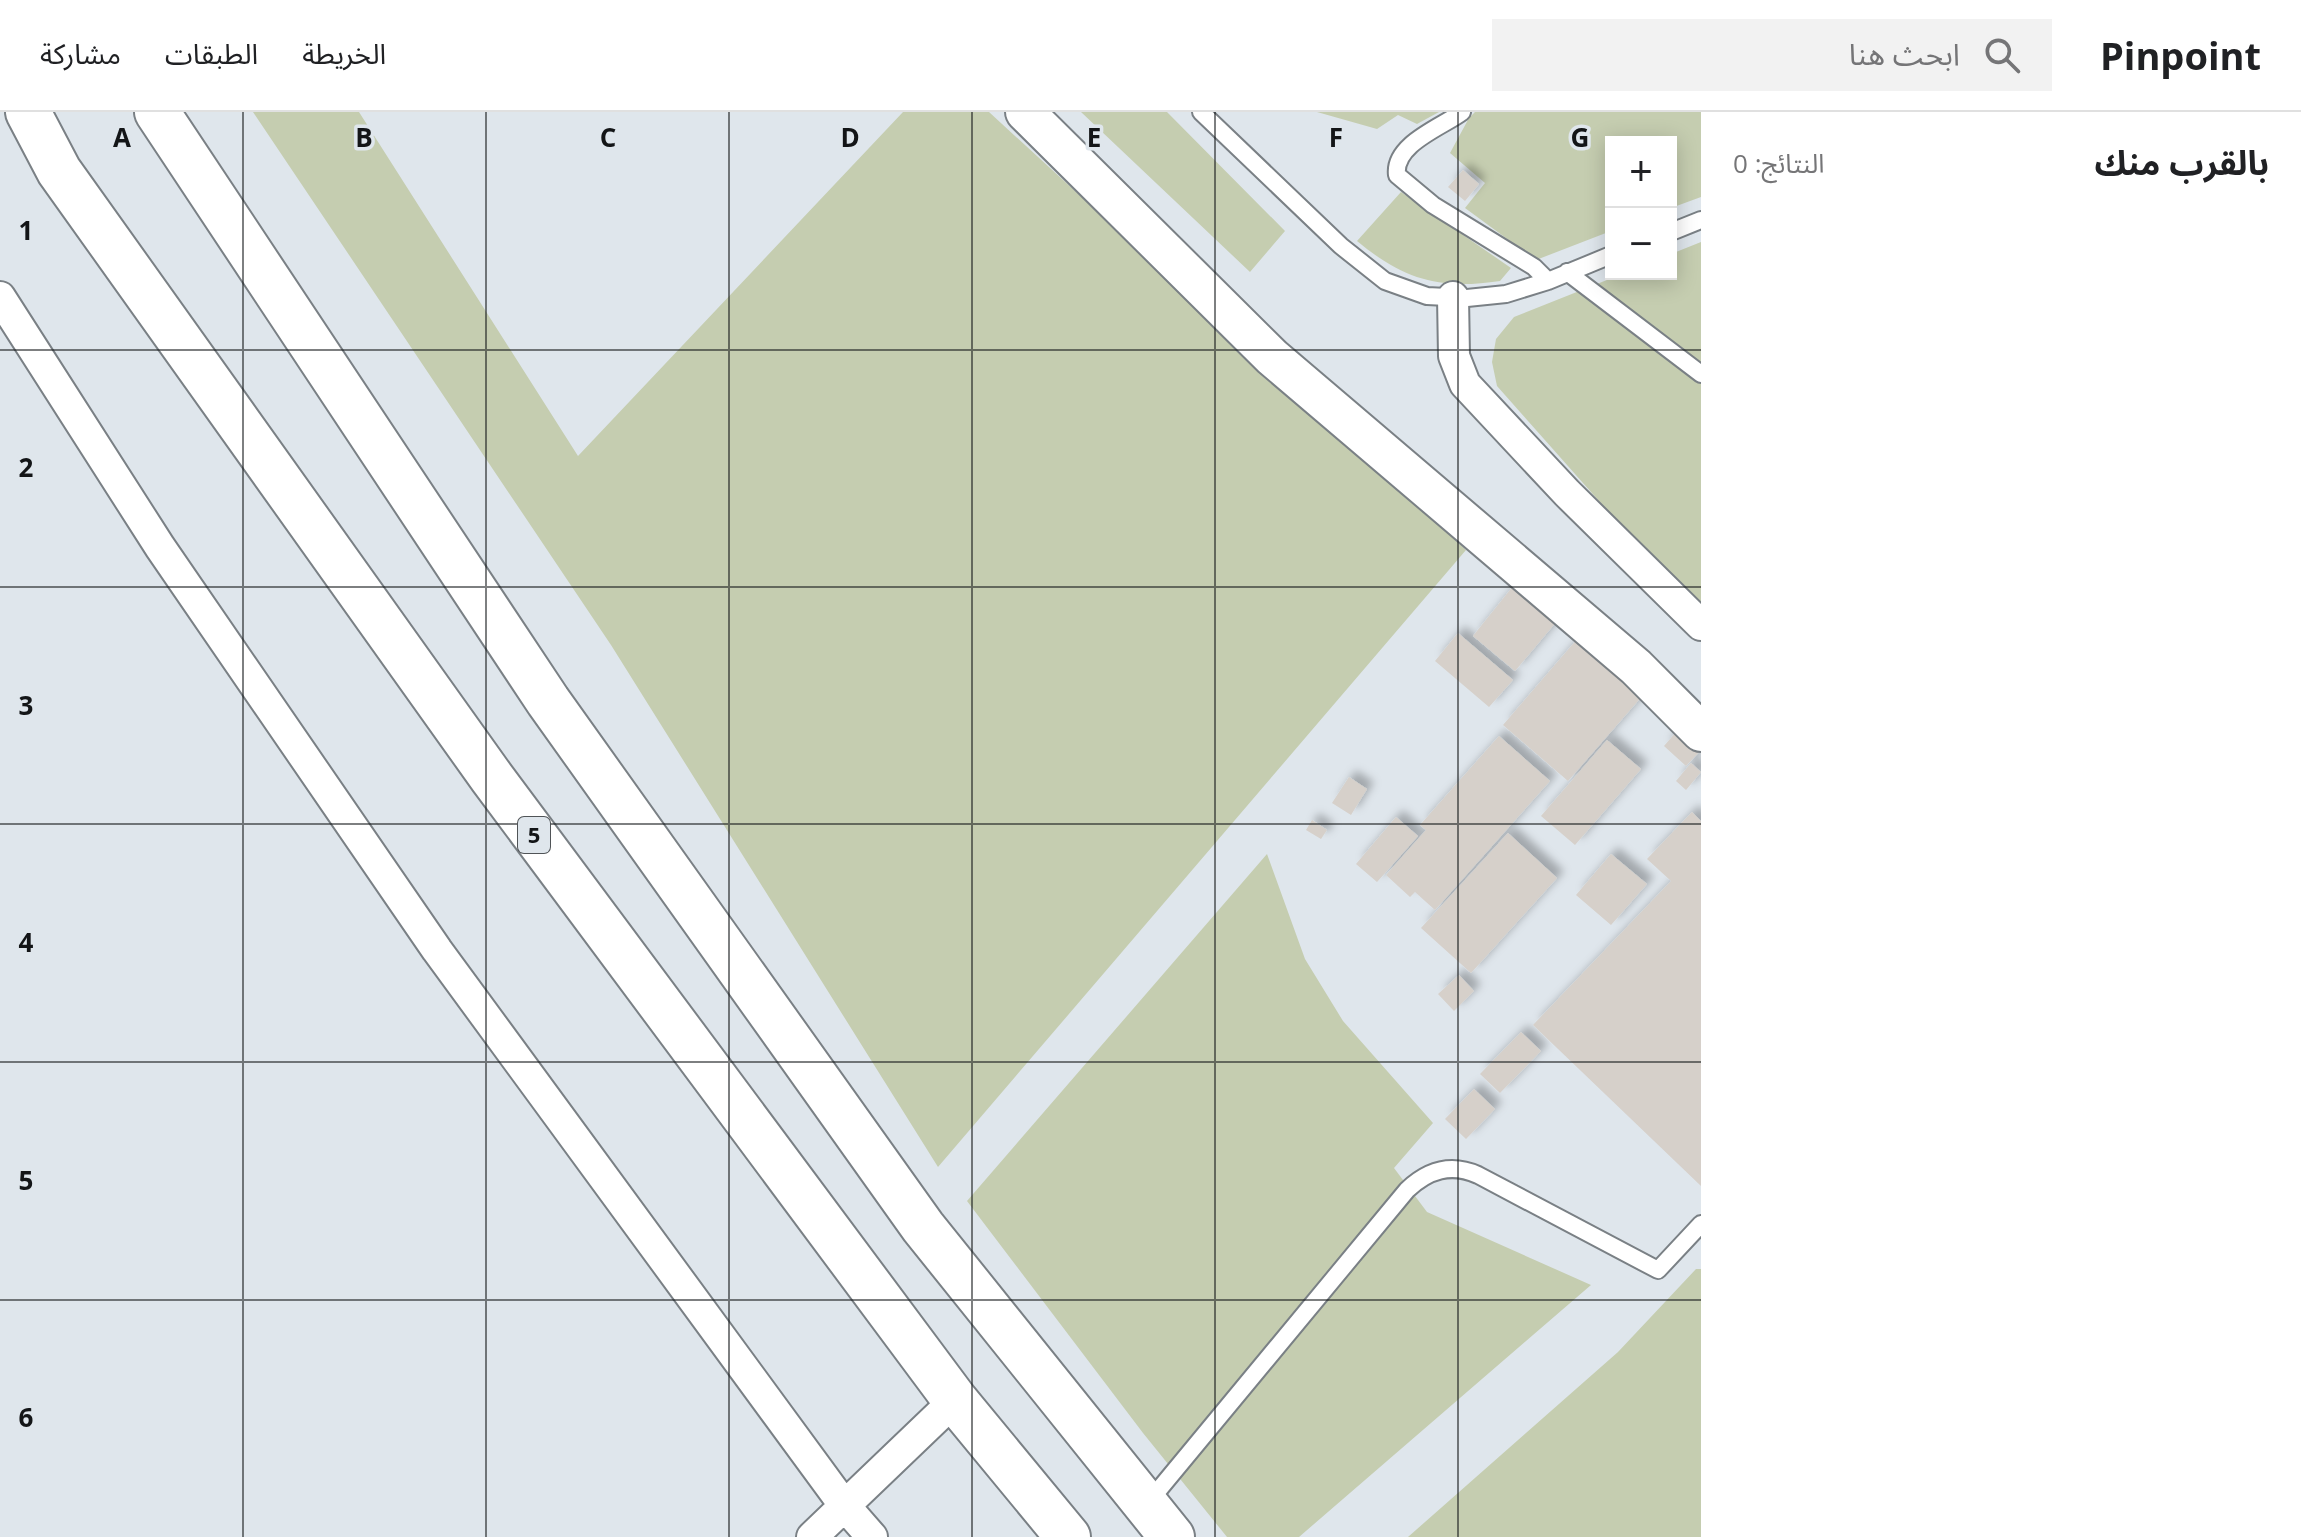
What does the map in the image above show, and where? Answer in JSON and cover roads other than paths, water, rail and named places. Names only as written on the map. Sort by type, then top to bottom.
[{"type":"highway","name":"5","points":[[28,112],[59,171],[492,778],[955,1400],[1068,1537]]},
{"type":"highway","points":[[157,112],[548,701],[923,1227],[1159,1521]]},
{"type":"street","points":[[1025,112],[1272,357],[1636,667],[1701,732]]},
{"type":"street","points":[[0,297],[160,547],[437,950],[844,1505],[872,1537]]},
{"type":"street","points":[[1453,297],[1454,356],[1465,384],[1567,493],[1701,625]]},
{"type":"street","points":[[812,1537],[955,1400]]},
{"type":"lane","points":[[1201,112],[1341,246],[1385,281],[1427,296],[1506,294],[1548,281],[1605,257]]},
{"type":"lane","points":[[1462,112],[1408,147],[1398,160],[1397,175],[1433,205],[1534,267],[1548,281]]},
{"type":"lane","points":[[1677,230],[1701,220]]},
{"type":"lane","points":[[1567,272],[1701,374]]},
{"type":"lane","points":[[1159,1521],[1418,1179],[1432,1172],[1457,1168],[1478,1175],[1658,1270],[1700,1226]]}]
